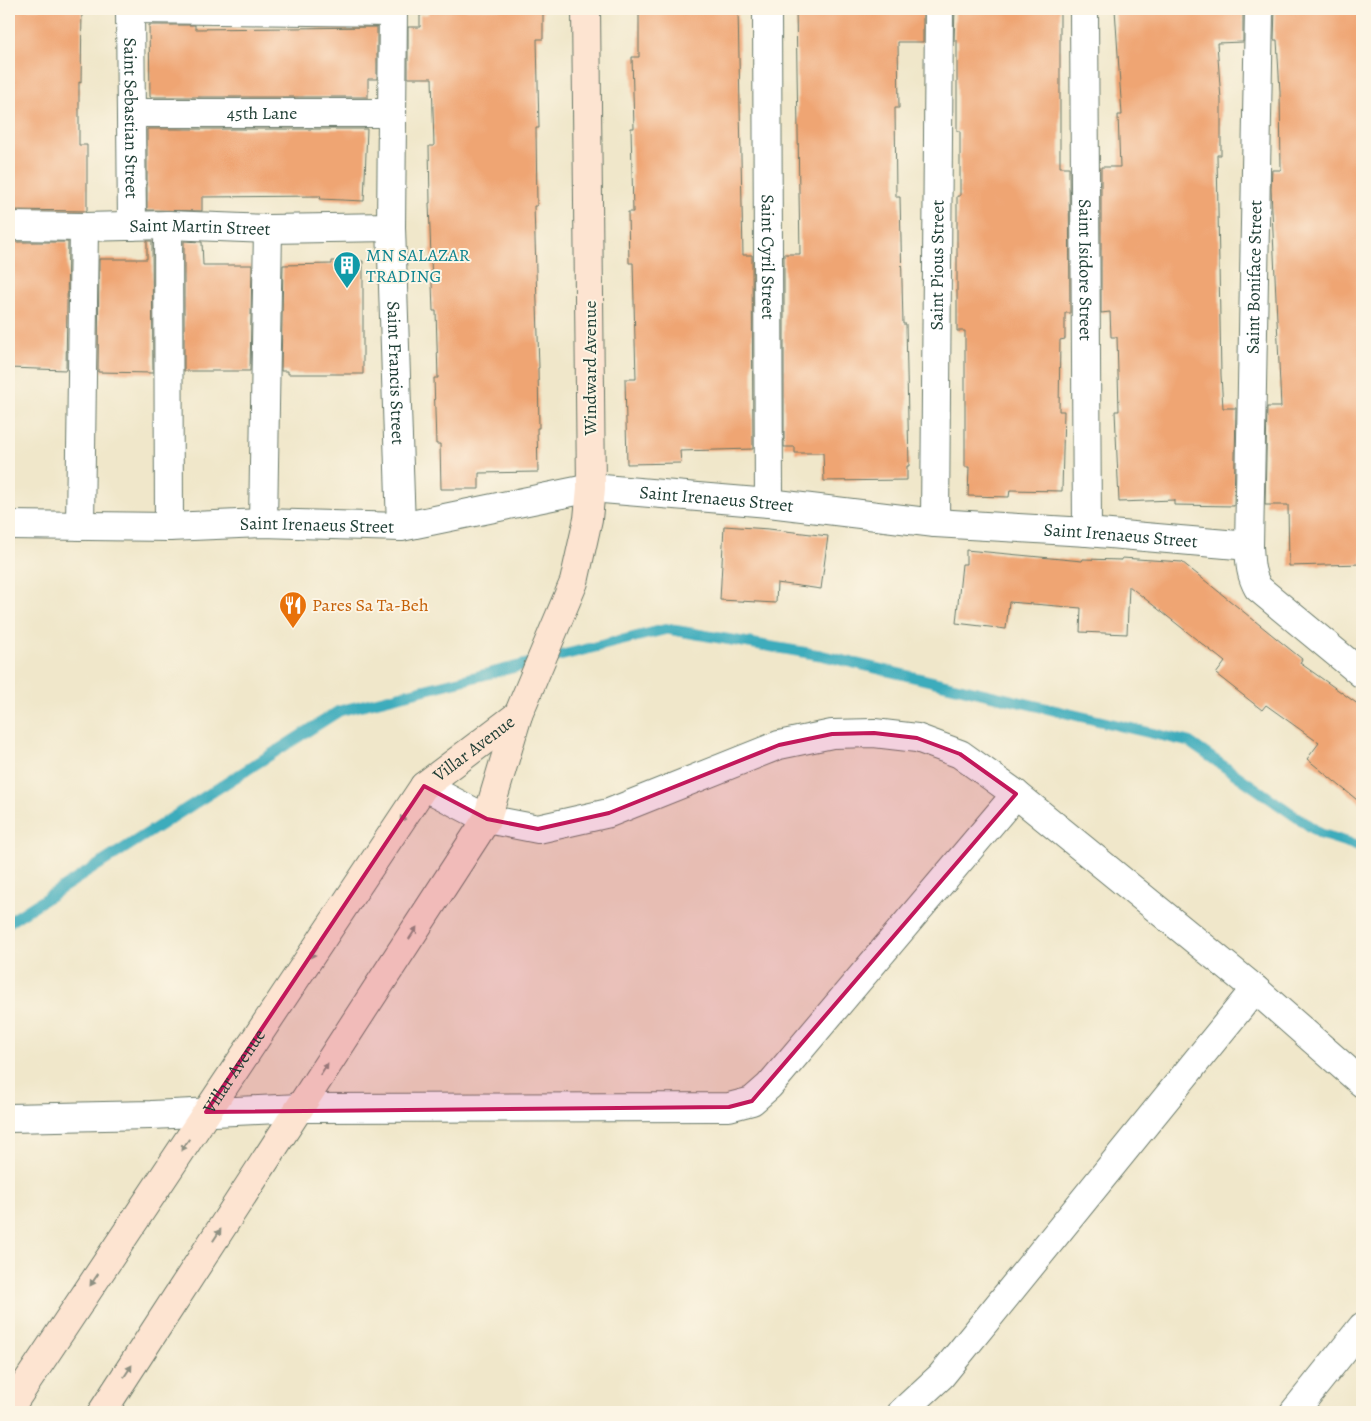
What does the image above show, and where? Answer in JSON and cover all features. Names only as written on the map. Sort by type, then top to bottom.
[{"type":"main road","name":"Windward Avenue","points":[[518,715],[574,582],[588,519],[591,488],[586,9]]},
{"type":"main road","name":"Villar Avenue","points":[[9,1409],[424,786],[518,715]]},
{"type":"main road","name":"Villar Avenue","points":[[102,1412],[487,819],[518,715]]},
{"type":"street","points":[[130,9],[393,10]]},
{"type":"street","name":"Saint Sebastian Street","points":[[130,9],[132,226]]},
{"type":"street","name":"Saint Cyril Street","points":[[767,9],[769,503]]},
{"type":"street","name":"Saint Pious Street","points":[[935,522],[940,9]]},
{"type":"street","name":"Saint Isidore Street","points":[[1084,9],[1087,532]]},
{"type":"street","name":"Saint Boniface Street","points":[[1249,546],[1259,9]]},
{"type":"street","name":"Saint Francis Street","points":[[393,10],[391,227],[401,527]]},
{"type":"street","name":"45th Lane","points":[[131,113],[392,113]]},
{"type":"street","points":[[168,225],[169,527]]},
{"type":"street","name":"Saint Martin Street","points":[[9,226],[168,225],[268,229],[391,227]]},
{"type":"street","points":[[80,526],[84,227]]},
{"type":"street","points":[[264,523],[268,229]]},
{"type":"street","name":"Saint Irenaeus Street","points":[[9,525],[169,527],[264,523],[401,527],[591,488],[769,503],[935,522],[1087,532],[1249,546]]},
{"type":"street","points":[[1249,546],[1252,579],[1258,588],[1362,674]]},
{"type":"street","points":[[424,786],[487,819],[538,829],[608,813],[779,745],[832,734],[874,733],[917,738],[960,754],[1016,794],[1255,989],[1362,1083]]},
{"type":"street","points":[[9,1118],[151,1115],[299,1108],[729,1107],[752,1101],[769,1086],[1016,794]]},
{"type":"street","points":[[902,1412],[941,1376],[1255,989]]},
{"type":"street","points":[[1294,1412],[1362,1327]]},
{"type":"highlighted area","points":[[874,733],[917,738],[960,754],[1016,794],[752,1101],[729,1107],[206,1112],[424,786],[487,819],[538,829],[609,813],[779,745],[832,734]]},
{"type":"building","points":[[9,9],[82,9],[79,145],[87,145],[87,211],[9,210]]},
{"type":"building","points":[[428,9],[543,9],[543,39],[537,39],[539,128],[536,128],[537,206],[534,206],[539,368],[538,472],[479,473],[479,489],[441,489],[440,444],[436,444],[434,378],[438,378],[436,311],[433,311],[429,203],[429,146],[434,146],[432,78],[408,78],[408,27],[420,27],[420,15],[428,14]]},
{"type":"building","points":[[639,9],[738,9],[743,255],[752,255],[753,449],[680,451],[681,463],[627,464],[625,379],[636,379],[633,263],[629,263],[628,212],[633,212],[631,128],[634,128],[632,57],[639,57]]},
{"type":"building","points":[[796,9],[923,9],[923,42],[898,42],[899,108],[895,108],[896,197],[900,197],[903,324],[906,324],[909,466],[907,466],[907,480],[824,481],[823,453],[795,453],[795,447],[784,447],[784,254],[800,254]]},
{"type":"building","points":[[955,9],[1060,9],[1060,167],[1069,167],[1070,313],[1065,313],[1065,339],[1060,340],[1059,411],[1064,411],[1062,491],[1010,490],[1009,497],[968,496],[969,467],[965,467],[965,331],[957,331],[957,196],[960,196],[960,131],[957,131],[957,41],[954,41]]},
{"type":"building","points":[[1115,9],[1243,9],[1243,42],[1217,43],[1221,100],[1221,155],[1217,155],[1221,375],[1223,408],[1236,408],[1234,506],[1174,505],[1174,500],[1119,502],[1115,411],[1119,411],[1117,337],[1111,337],[1110,312],[1101,313],[1101,167],[1120,167],[1118,115],[1122,115]]},
{"type":"building","points":[[1275,9],[1362,9],[1362,564],[1289,566],[1288,505],[1265,505],[1267,407],[1281,407],[1271,189],[1272,170],[1281,170],[1280,92],[1277,40],[1274,40]]},
{"type":"building","points":[[149,25],[195,25],[195,29],[377,27],[377,79],[368,79],[368,97],[150,97]]},
{"type":"building","points":[[147,129],[367,129],[364,201],[320,199],[321,196],[202,197],[202,211],[147,210]]},
{"type":"building","points":[[147,241],[152,241],[153,373],[98,372],[99,259],[147,259]]},
{"type":"building","points":[[184,241],[202,242],[203,265],[252,265],[250,371],[184,371]]},
{"type":"building","points":[[9,242],[68,242],[66,370],[9,368]]},
{"type":"building","points":[[332,261],[363,261],[363,374],[288,374],[288,371],[281,371],[283,265],[332,264]]},
{"type":"building","points":[[724,526],[828,536],[821,589],[777,583],[776,603],[720,600]]},
{"type":"building","points":[[966,550],[1082,561],[1083,559],[1122,560],[1122,558],[1182,562],[1302,659],[1300,663],[1362,707],[1362,804],[1307,759],[1319,743],[1266,705],[1262,710],[1216,674],[1225,662],[1129,586],[1127,634],[1080,632],[1081,608],[1009,602],[1006,629],[956,623],[962,564],[966,564]]},
{"type":"waterway","points":[[9,922],[339,711],[667,629],[820,655],[1189,742],[1321,834],[1362,847]]},
{"type":"place","name":"MN SALAZAR TRADING","points":[[347,289]]},
{"type":"place","name":"Pares Sa Ta-Beh","points":[[293,629]]}]
